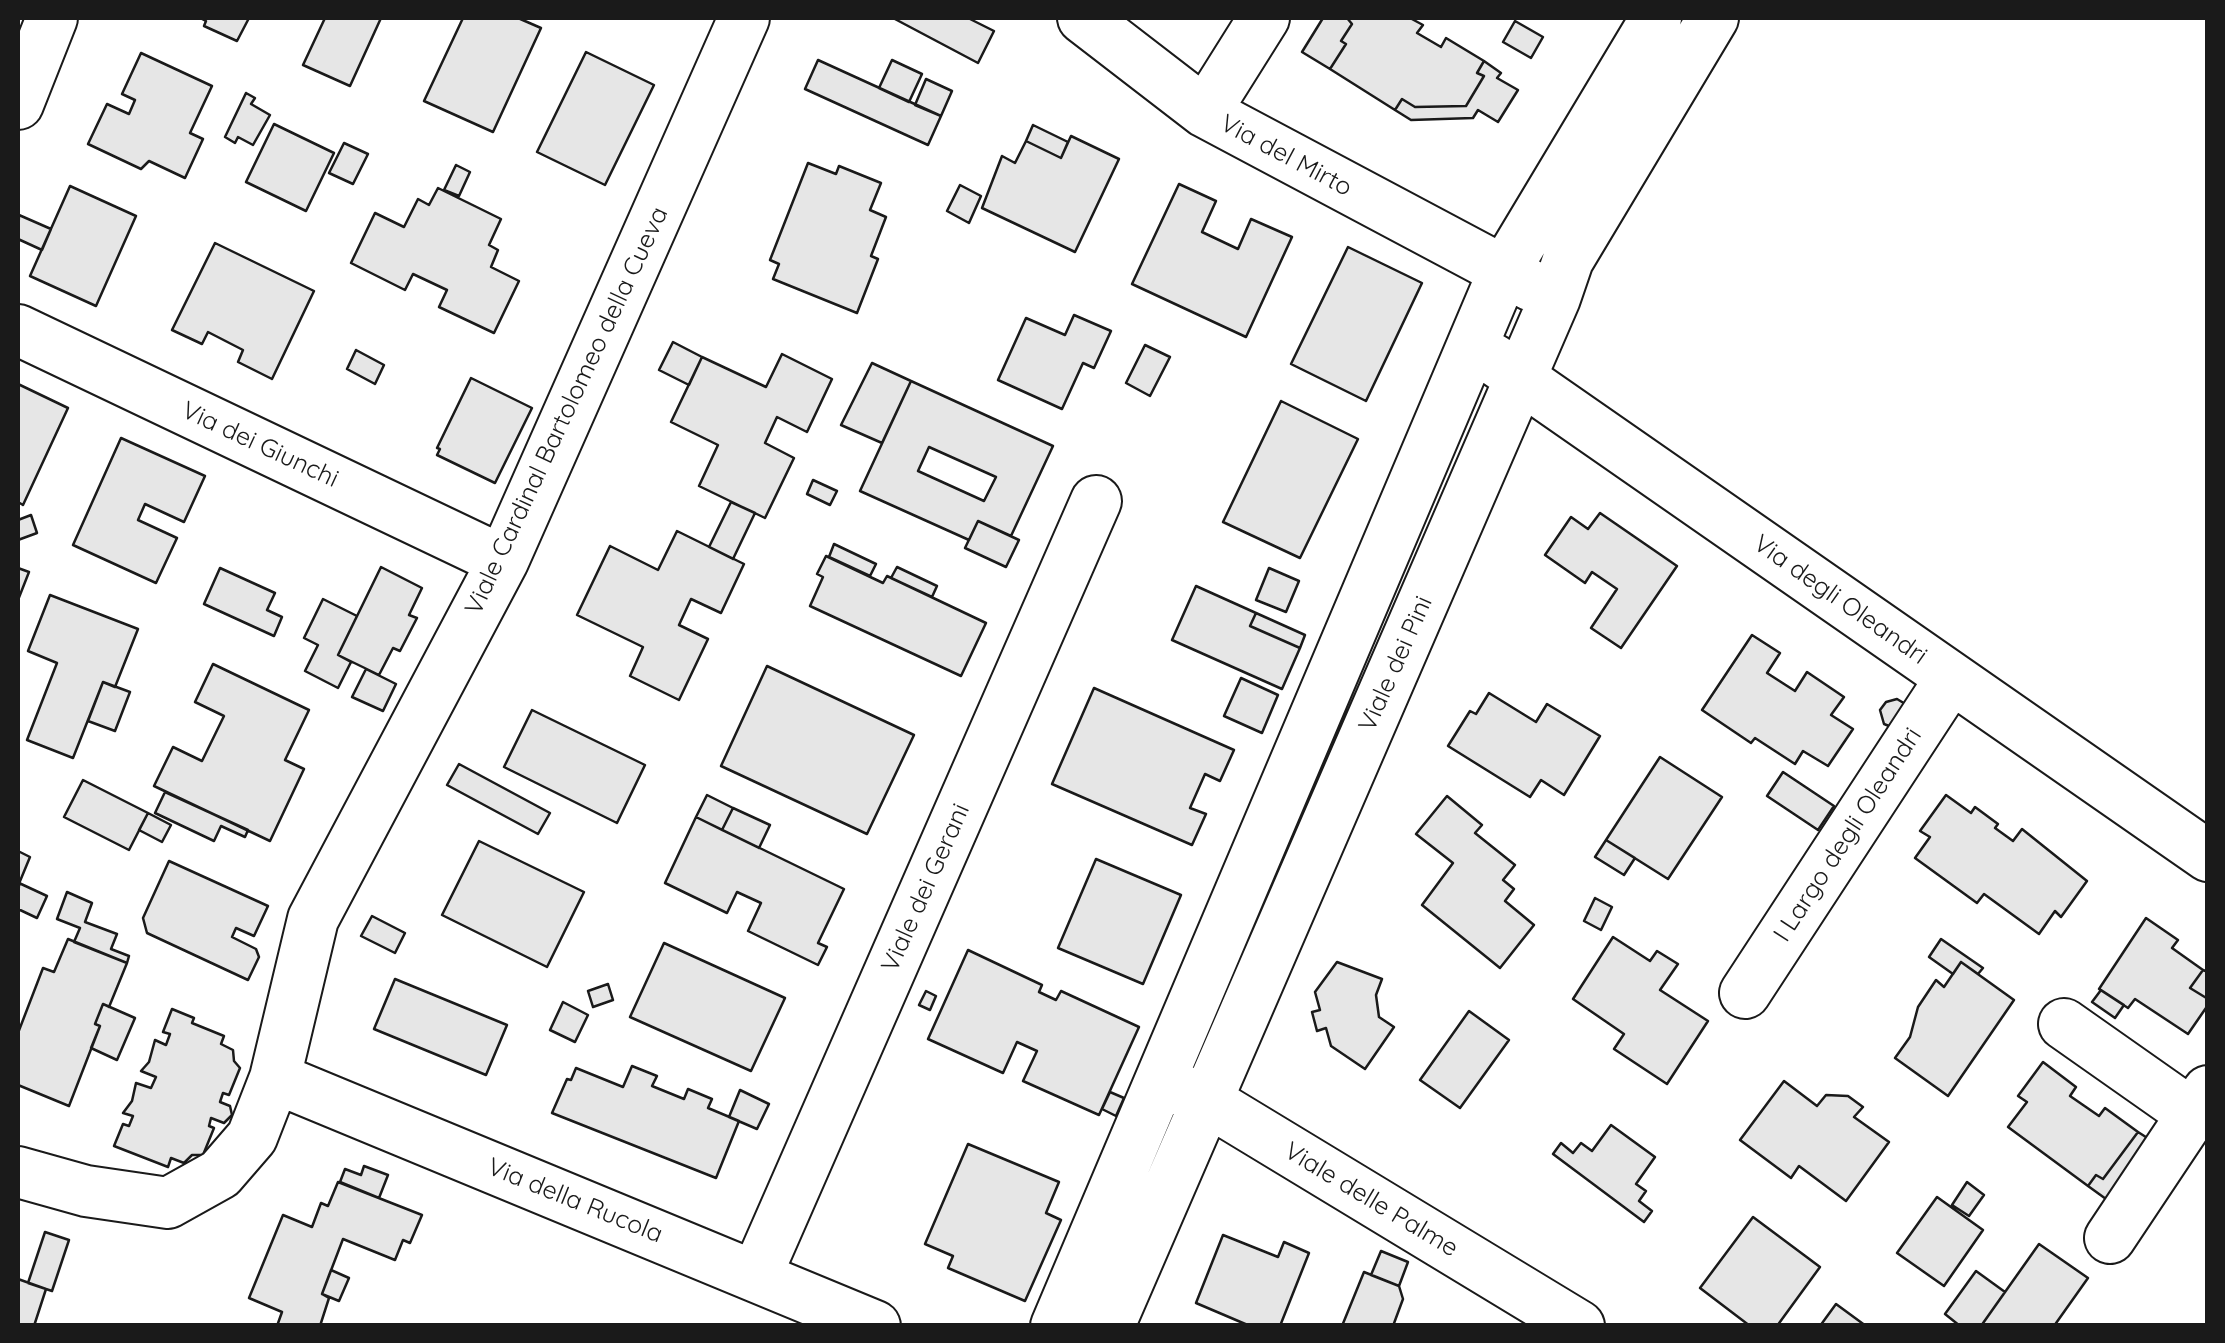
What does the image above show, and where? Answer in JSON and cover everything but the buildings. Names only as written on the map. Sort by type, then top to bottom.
[{"type":"street","points":[[18,104],[52,18]]},
{"type":"street","name":"Viale Cardinal Bartolomeo della Cueva","points":[[18,1172],[86,1191],[168,1202],[220,1174],[252,1137],[275,1078],[313,919],[503,560],[744,18]]},
{"type":"street","name":"Via del Mirto","points":[[1083,18],[1205,112],[1555,298]]},
{"type":"street","points":[[1205,112],[1264,18]]},
{"type":"street","name":"Viale dei Pini","points":[[1109,1326],[1183,1090],[1473,345],[1504,273],[1656,18]]},
{"type":"street","name":"Viale dei Pini","points":[[1056,1326],[1183,1090],[1520,378],[1568,260],[1713,18]]},
{"type":"street","name":"Via dei Giunchi","points":[[18,330],[503,560]]},
{"type":"street","name":"Via degli Oleandri","points":[[1473,345],[2208,856]]},
{"type":"street","name":"Viale dei Gerani","points":[[756,1276],[1096,502]]},
{"type":"street","name":"I Largo degli Oleandri","points":[[1745,993],[1951,678]]},
{"type":"street","points":[[2064,1024],[2200,1102],[2110,1238]]},
{"type":"street","name":"Via della Rucola","points":[[275,1078],[875,1326]]},
{"type":"street","name":"Viale delle Palme","points":[[1183,1090],[1579,1326]]}]
